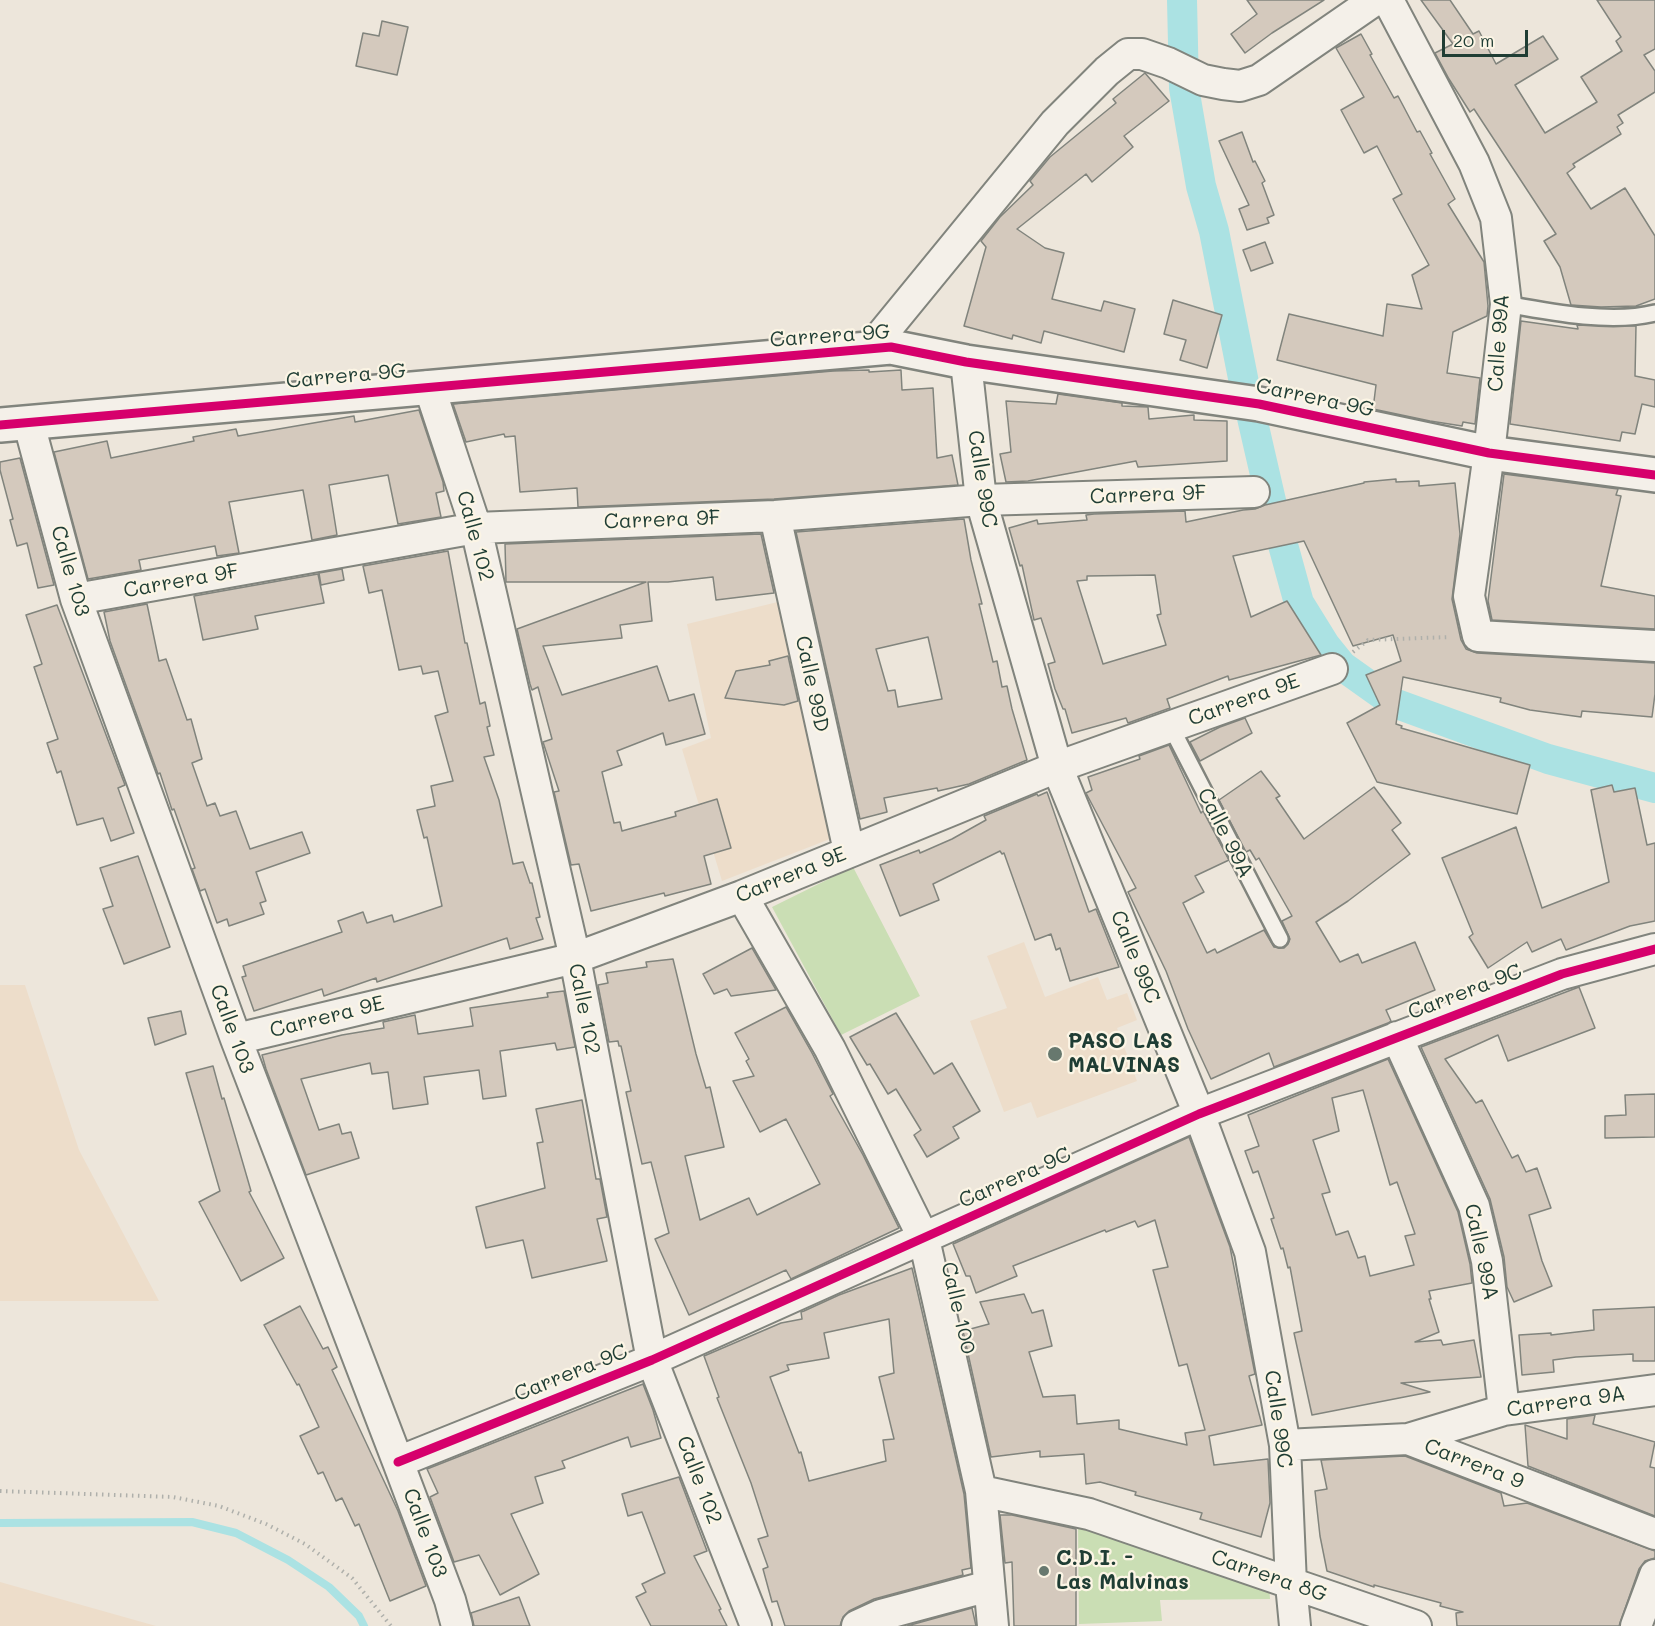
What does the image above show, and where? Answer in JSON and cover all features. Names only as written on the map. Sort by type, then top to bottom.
[{"type":"street","points":[[870,349],[1054,123],[1107,71],[1128,54],[1142,54],[1168,63],[1203,80],[1240,86],[1260,80],[1375,0]]},
{"type":"street","name":"Calle 99A","points":[[1388,0],[1474,163],[1496,218],[1506,304],[1489,453],[1469,596],[1478,636]]},
{"type":"street","name":"Carrera 9G","points":[[15,424],[891,347],[966,362],[1247,402],[1489,453],[1655,475]]},
{"type":"street","name":"Calle 99C","points":[[966,362],[981,500],[1056,767],[1199,1114],[1250,1251],[1285,1445],[1291,1584],[1296,1626]]},
{"type":"street","name":"Calle 102","points":[[429,386],[476,528],[574,958],[652,1360],[756,1626]]},
{"type":"street","name":"Calle 103","points":[[15,424],[236,1039],[450,1600],[457,1626]]},
{"type":"street","name":"Carrera 9F","points":[[76,599],[476,528],[776,516],[981,500],[1254,492]]},
{"type":"street","name":"Calle 99D","points":[[776,516],[849,851]]},
{"type":"street","points":[[1478,636],[1655,646]]},
{"type":"street","name":"Carrera 9E","points":[[236,1039],[574,958],[742,896],[1056,767],[1332,669]]},
{"type":"street","name":"Calle 100","points":[[742,896],[830,1049],[924,1239],[981,1491],[993,1626]]},
{"type":"street","name":"Carrera 9C","points":[[398,1462],[652,1360],[1199,1114],[1562,974],[1655,949]]},
{"type":"street","name":"Calle 99A","points":[[1397,1037],[1474,1206],[1487,1261],[1491,1414]]},
{"type":"street","name":"Carrera 9A","points":[[1408,1438],[1491,1414],[1655,1390]]},
{"type":"street","name":"Carrera 9A","points":[[1473,1464],[1491,1414]]},
{"type":"street","name":"Carrera 9","points":[[1285,1445],[1408,1438],[1655,1534]]},
{"type":"street","name":"Carrera 8G","points":[[981,1491],[1089,1514],[1416,1626]]},
{"type":"street","points":[[1636,1626],[1655,1575]]},
{"type":"street","points":[[857,1626],[881,1615],[989,1586]]},
{"type":"lane","points":[[1506,304],[1559,313],[1636,318],[1655,313]]},
{"type":"lane","name":"Calle 99A","points":[[1171,727],[1280,939]]},
{"type":"path","points":[[1368,640],[1478,636]]},
{"type":"path","points":[[0,1491],[173,1497],[219,1506],[266,1524],[314,1551],[352,1578],[391,1626]]},
{"type":"shaded area","points":[[786,600],[835,837],[722,881],[682,749],[711,738],[687,624]]},
{"type":"shaded area","name":"PASO LAS MALVINAS","points":[[1024,942],[1045,997],[1098,977],[1107,1000],[1127,993],[1137,1020],[1117,1028],[1137,1081],[1037,1118],[1031,1102],[1004,1112],[970,1021],[1007,1008],[987,956]]},
{"type":"shaded area","points":[[0,985],[25,985],[79,1150],[159,1301],[0,1301]]},
{"type":"shaded area","points":[[0,1582],[156,1626],[0,1626]]},
{"type":"green space","points":[[853,867],[920,996],[841,1035],[772,907]]},
{"type":"green space","points":[[1078,1523],[1269,1585],[1270,1599],[1160,1600],[1162,1621],[1079,1624]]},
{"type":"building","points":[[1247,0],[1324,0],[1245,53],[1231,34],[1257,14]]},
{"type":"building","points":[[1421,0],[1450,0],[1473,34],[1479,31],[1496,64],[1543,36],[1558,59],[1515,85],[1545,133],[1597,102],[1581,77],[1622,51],[1616,41],[1621,37],[1597,0],[1655,0],[1655,49],[1644,55],[1655,71],[1655,92],[1618,115],[1623,123],[1617,127],[1621,134],[1573,164],[1575,167],[1567,173],[1591,209],[1625,188],[1655,236],[1655,299],[1636,306],[1571,305],[1560,267],[1544,241],[1556,234],[1474,109],[1470,112],[1449,79],[1435,53],[1453,44]]},
{"type":"building","points":[[382,21],[408,27],[397,75],[356,66],[363,33],[379,36]]},
{"type":"building","points":[[1361,34],[1394,98],[1398,96],[1417,132],[1420,131],[1432,153],[1430,154],[1455,199],[1448,204],[1484,262],[1487,316],[1453,332],[1447,373],[1480,378],[1475,424],[1463,422],[1462,426],[1373,409],[1376,385],[1277,360],[1289,314],[1383,336],[1387,304],[1422,309],[1412,275],[1429,265],[1393,199],[1402,194],[1377,146],[1364,153],[1341,110],[1364,97],[1336,48]]},
{"type":"building","points":[[1145,73],[1169,101],[1124,136],[1133,147],[1092,182],[1086,174],[1017,229],[1045,248],[1064,253],[1052,299],[1101,311],[1104,301],[1135,309],[1124,352],[1044,331],[1041,343],[1013,335],[1012,339],[964,326],[986,247],[981,241],[1000,217],[1033,185],[1030,181],[1050,157],[1116,103],[1113,99]]},
{"type":"building","points":[[1242,132],[1253,162],[1255,161],[1265,181],[1262,183],[1274,215],[1267,218],[1269,223],[1247,230],[1239,209],[1249,205],[1219,141]]},
{"type":"building","points":[[1265,242],[1273,263],[1251,271],[1243,250]]},
{"type":"building","points":[[1173,300],[1222,315],[1207,368],[1180,360],[1186,340],[1164,334]]},
{"type":"building","points":[[1521,321],[1578,329],[1577,325],[1636,326],[1635,376],[1655,380],[1655,407],[1642,404],[1635,434],[1622,432],[1620,441],[1510,424]]},
{"type":"building","points":[[869,370],[869,372],[901,370],[902,390],[933,388],[937,458],[952,455],[958,485],[774,499],[578,507],[577,488],[520,492],[515,436],[505,437],[504,434],[466,442],[453,404],[833,371]]},
{"type":"building","points":[[1058,394],[1122,403],[1122,406],[1148,407],[1149,419],[1194,415],[1194,420],[1227,421],[1227,461],[1138,467],[1136,461],[1028,481],[1006,482],[1000,454],[1011,452],[1006,401],[1056,404]]},
{"type":"building","points":[[419,410],[443,482],[444,491],[436,493],[441,517],[398,524],[388,475],[329,485],[337,535],[312,540],[303,490],[229,502],[239,553],[217,556],[215,546],[139,560],[141,570],[88,579],[54,452],[107,441],[111,458],[194,441],[193,437],[236,429],[238,436],[354,416],[355,422]]},
{"type":"building","points":[[20,458],[54,585],[38,588],[27,543],[17,546],[10,520],[13,519],[0,462]]},
{"type":"building","points":[[1504,474],[1618,489],[1616,495],[1621,496],[1601,586],[1655,596],[1655,629],[1492,620],[1488,601]]},
{"type":"building","points":[[1396,479],[1396,482],[1419,481],[1419,486],[1455,483],[1460,534],[1452,599],[1461,640],[1466,649],[1477,653],[1655,663],[1652,717],[1582,711],[1581,717],[1530,710],[1500,702],[1501,698],[1403,677],[1396,724],[1402,726],[1401,728],[1530,765],[1517,814],[1377,782],[1347,723],[1380,705],[1366,675],[1401,661],[1393,635],[1353,646],[1304,541],[1233,556],[1251,617],[1287,601],[1321,655],[1229,680],[1228,676],[1167,699],[1170,708],[1128,723],[1126,718],[1072,733],[1048,664],[1055,662],[1041,618],[1034,620],[1022,565],[1020,566],[1009,528],[1037,520],[1038,524],[1087,520],[1086,515],[1094,514],[1185,511],[1186,522],[1255,509],[1364,482]],"holes":[[[1155,575],[1161,614],[1157,615],[1166,645],[1103,664],[1077,581],[1087,580],[1087,576]]]},
{"type":"building","points":[[964,519],[982,604],[979,604],[993,662],[997,661],[1002,687],[1007,686],[1027,760],[969,784],[938,791],[937,788],[884,798],[887,812],[860,819],[796,532]],"holes":[[[928,637],[942,699],[898,707],[895,690],[888,691],[876,649]]]},
{"type":"building","points":[[761,534],[774,593],[716,600],[713,577],[648,582],[652,621],[620,625],[622,638],[543,646],[562,695],[657,666],[669,701],[694,694],[705,734],[666,745],[663,733],[617,751],[622,765],[602,772],[614,823],[620,822],[622,831],[676,816],[675,812],[717,799],[731,848],[704,856],[711,884],[591,911],[579,864],[571,865],[554,792],[559,791],[543,742],[552,739],[538,687],[532,690],[530,684],[517,629],[646,582],[506,582],[505,544]]},
{"type":"building","points":[[448,551],[465,643],[467,643],[480,704],[485,702],[490,726],[487,727],[494,755],[484,757],[499,800],[513,864],[523,862],[530,883],[532,883],[540,917],[536,918],[543,939],[510,949],[507,938],[377,982],[376,978],[324,996],[322,989],[254,1011],[242,977],[246,976],[243,966],[342,932],[338,921],[363,912],[367,923],[392,915],[394,922],[442,906],[427,837],[424,838],[417,810],[435,806],[431,786],[453,781],[435,716],[448,712],[438,671],[423,674],[421,666],[399,670],[382,590],[369,593],[363,566]]},
{"type":"building","points":[[342,569],[344,580],[321,585],[319,573]]},
{"type":"building","points":[[318,574],[324,603],[255,616],[258,629],[203,640],[194,596]]},
{"type":"building","points":[[147,604],[159,661],[166,659],[187,720],[191,719],[202,759],[192,763],[207,806],[215,803],[220,816],[236,811],[250,849],[302,832],[310,853],[256,872],[266,901],[260,903],[264,914],[229,926],[227,919],[217,923],[205,889],[200,891],[192,869],[195,868],[174,809],[172,810],[160,773],[158,774],[110,641],[104,612]]},
{"type":"building","points":[[57,605],[125,785],[118,788],[134,833],[111,841],[103,818],[77,825],[61,771],[57,773],[47,743],[58,739],[34,667],[42,664],[26,615]]},
{"type":"building","points":[[788,656],[798,701],[784,705],[725,698],[736,671],[770,665],[769,661]]},
{"type":"building","points":[[1245,718],[1252,733],[1200,761],[1190,742]]},
{"type":"building","points":[[1169,745],[1201,813],[1203,811],[1229,860],[1195,876],[1204,892],[1183,903],[1207,953],[1215,949],[1217,953],[1264,930],[1274,947],[1284,948],[1290,939],[1282,921],[1292,916],[1259,858],[1256,860],[1250,850],[1246,852],[1219,800],[1261,771],[1280,796],[1276,798],[1304,839],[1374,787],[1401,823],[1392,830],[1410,854],[1316,922],[1340,962],[1358,954],[1362,963],[1415,942],[1435,990],[1386,1010],[1391,1021],[1388,1023],[1274,1067],[1269,1053],[1211,1079],[1188,1029],[1166,971],[1128,892],[1136,888],[1086,793],[1092,790],[1088,777],[1140,759],[1139,756]]},
{"type":"building","points":[[1612,785],[1614,792],[1635,788],[1647,845],[1655,843],[1655,921],[1630,926],[1566,950],[1561,939],[1532,952],[1527,942],[1488,968],[1469,937],[1473,934],[1442,858],[1516,827],[1542,908],[1609,882],[1591,790]]},
{"type":"building","points":[[1047,792],[1089,912],[1096,909],[1119,967],[1070,981],[1060,948],[1056,950],[1051,934],[1035,940],[1004,853],[1000,851],[933,884],[939,900],[900,916],[880,865],[919,850],[920,853],[986,820],[984,816]]},
{"type":"building","points":[[138,856],[170,947],[124,964],[103,909],[113,906],[100,868]]},
{"type":"building","points":[[752,948],[776,990],[731,996],[727,989],[714,994],[703,974]]},
{"type":"building","points":[[673,959],[696,1054],[706,1088],[710,1087],[724,1147],[685,1156],[700,1220],[749,1198],[757,1215],[820,1184],[786,1119],[760,1132],[733,1081],[754,1076],[746,1061],[749,1059],[735,1033],[786,1007],[833,1094],[830,1096],[863,1155],[899,1228],[791,1279],[786,1270],[689,1315],[655,1239],[669,1233],[651,1162],[642,1164],[626,1092],[631,1091],[621,1046],[618,1041],[609,1042],[598,985],[608,983],[606,973],[647,967],[646,962]]},
{"type":"building","points":[[1579,987],[1595,1028],[1508,1061],[1498,1035],[1445,1059],[1476,1103],[1482,1100],[1512,1158],[1518,1155],[1526,1172],[1537,1168],[1551,1208],[1529,1215],[1542,1261],[1552,1286],[1514,1302],[1507,1287],[1504,1257],[1490,1199],[1421,1047]]},
{"type":"building","points":[[564,991],[575,1047],[557,1050],[555,1043],[500,1051],[506,1096],[483,1099],[479,1070],[424,1077],[428,1104],[393,1109],[388,1072],[372,1074],[370,1063],[301,1079],[319,1130],[339,1124],[342,1134],[351,1132],[359,1158],[306,1175],[262,1055],[342,1035],[384,1028],[383,1022],[415,1015],[418,1034],[473,1026],[470,1008],[548,997],[547,993]]},
{"type":"building","points":[[181,1011],[186,1034],[155,1045],[148,1018]]},
{"type":"building","points":[[896,1013],[934,1074],[952,1063],[980,1111],[953,1127],[959,1138],[927,1157],[914,1135],[921,1130],[896,1089],[888,1094],[850,1037]]},
{"type":"building","points":[[1388,1059],[1458,1212],[1472,1283],[1429,1291],[1431,1299],[1429,1299],[1439,1332],[1415,1342],[1441,1340],[1443,1345],[1474,1340],[1481,1377],[1401,1383],[1430,1392],[1312,1415],[1294,1333],[1302,1331],[1290,1267],[1288,1268],[1283,1248],[1281,1249],[1271,1219],[1274,1218],[1258,1171],[1253,1173],[1245,1151],[1259,1146],[1248,1115]],"holes":[[[1363,1090],[1390,1185],[1397,1182],[1415,1234],[1405,1236],[1414,1265],[1370,1276],[1365,1256],[1358,1258],[1348,1231],[1336,1235],[1322,1194],[1330,1192],[1313,1140],[1339,1131],[1332,1098]]]},
{"type":"building","points":[[213,1066],[251,1191],[249,1192],[284,1258],[241,1281],[199,1202],[220,1191],[186,1073]]},
{"type":"building","points":[[1655,1094],[1655,1137],[1605,1138],[1605,1116],[1626,1115],[1625,1095]]},
{"type":"building","points":[[582,1100],[596,1179],[600,1179],[607,1217],[597,1219],[607,1261],[532,1278],[523,1240],[486,1248],[476,1207],[545,1188],[537,1143],[543,1142],[536,1109]]},
{"type":"building","points":[[1189,1137],[1230,1247],[1255,1374],[1249,1376],[1262,1425],[1209,1436],[1214,1465],[1268,1459],[1270,1503],[1261,1537],[1200,1519],[1202,1513],[1135,1495],[1136,1492],[1100,1482],[1086,1484],[1084,1454],[1040,1457],[1040,1451],[991,1457],[963,1331],[989,1324],[980,1302],[1024,1294],[1032,1313],[1043,1310],[1052,1346],[1029,1352],[1043,1397],[1075,1395],[1077,1424],[1119,1420],[1119,1429],[1187,1445],[1185,1433],[1205,1430],[1187,1364],[1179,1366],[1153,1270],[1168,1267],[1155,1220],[1138,1227],[1135,1221],[1106,1232],[1105,1230],[1013,1266],[1017,1276],[976,1293],[970,1276],[966,1276],[953,1244]]},
{"type":"building","points":[[912,1268],[964,1494],[971,1568],[962,1570],[963,1575],[874,1599],[849,1611],[843,1617],[840,1626],[785,1626],[777,1601],[772,1602],[763,1569],[768,1567],[758,1539],[768,1536],[751,1483],[717,1398],[719,1397],[704,1356],[781,1323],[802,1319],[801,1312],[839,1295]],"holes":[[[889,1319],[894,1373],[879,1377],[894,1439],[883,1440],[886,1461],[809,1481],[801,1452],[799,1453],[770,1377],[789,1370],[787,1365],[829,1358],[824,1333]]]},
{"type":"building","points":[[300,1306],[323,1349],[328,1347],[337,1367],[332,1370],[398,1511],[426,1586],[390,1601],[359,1524],[355,1526],[342,1498],[336,1501],[323,1472],[318,1474],[300,1436],[319,1427],[299,1384],[297,1385],[264,1325]]},
{"type":"building","points":[[1655,1307],[1655,1361],[1633,1361],[1633,1354],[1576,1357],[1553,1360],[1554,1372],[1522,1375],[1519,1335],[1551,1333],[1551,1335],[1594,1330],[1593,1310]]},
{"type":"building","points":[[643,1384],[661,1438],[631,1447],[628,1437],[562,1461],[565,1468],[535,1477],[543,1503],[511,1514],[539,1574],[500,1595],[479,1555],[454,1562],[430,1497],[438,1493],[427,1469]]},
{"type":"building","points":[[1595,1415],[1593,1424],[1655,1442],[1650,1467],[1655,1468],[1655,1516],[1528,1466],[1525,1425],[1567,1439],[1567,1419]]},
{"type":"building","points":[[1405,1456],[1501,1493],[1504,1506],[1527,1503],[1655,1551],[1655,1558],[1645,1561],[1639,1569],[1619,1626],[1457,1626],[1456,1613],[1463,1612],[1440,1606],[1441,1603],[1374,1585],[1374,1587],[1327,1571],[1315,1491],[1327,1489],[1321,1460]]},
{"type":"building","points":[[679,1477],[707,1551],[694,1556],[721,1609],[719,1610],[727,1626],[651,1626],[636,1597],[646,1592],[642,1584],[665,1573],[642,1512],[628,1516],[622,1494]]},
{"type":"building","name":"C.D.I. - Las Malvinas","points":[[1000,1515],[1012,1515],[1076,1529],[1076,1626],[1014,1626],[1012,1562],[1005,1563]]},
{"type":"building","points":[[519,1597],[530,1626],[474,1626],[471,1613]]},
{"type":"building","points":[[972,1608],[976,1626],[907,1626]]},
{"type":"waterway","points":[[1182,0],[1184,88],[1201,186],[1214,231],[1244,383],[1272,505],[1299,603],[1325,645],[1342,666],[1394,703],[1548,759],[1655,788]]},
{"type":"waterway","points":[[0,1523],[192,1522],[236,1533],[288,1560],[329,1587],[359,1616],[364,1626]]},
{"type":"cycle path","points":[[0,425],[891,347],[966,362],[1259,404],[1489,453],[1655,475]]},
{"type":"cycle path","points":[[398,1462],[652,1360],[1199,1114],[1562,974],[1655,949]]},
{"type":"place","name":"PASO LAS MALVINAS","points":[[1055,1054]]},
{"type":"place","name":"C.D.I. - Las Malvinas","points":[[1044,1571]]}]
